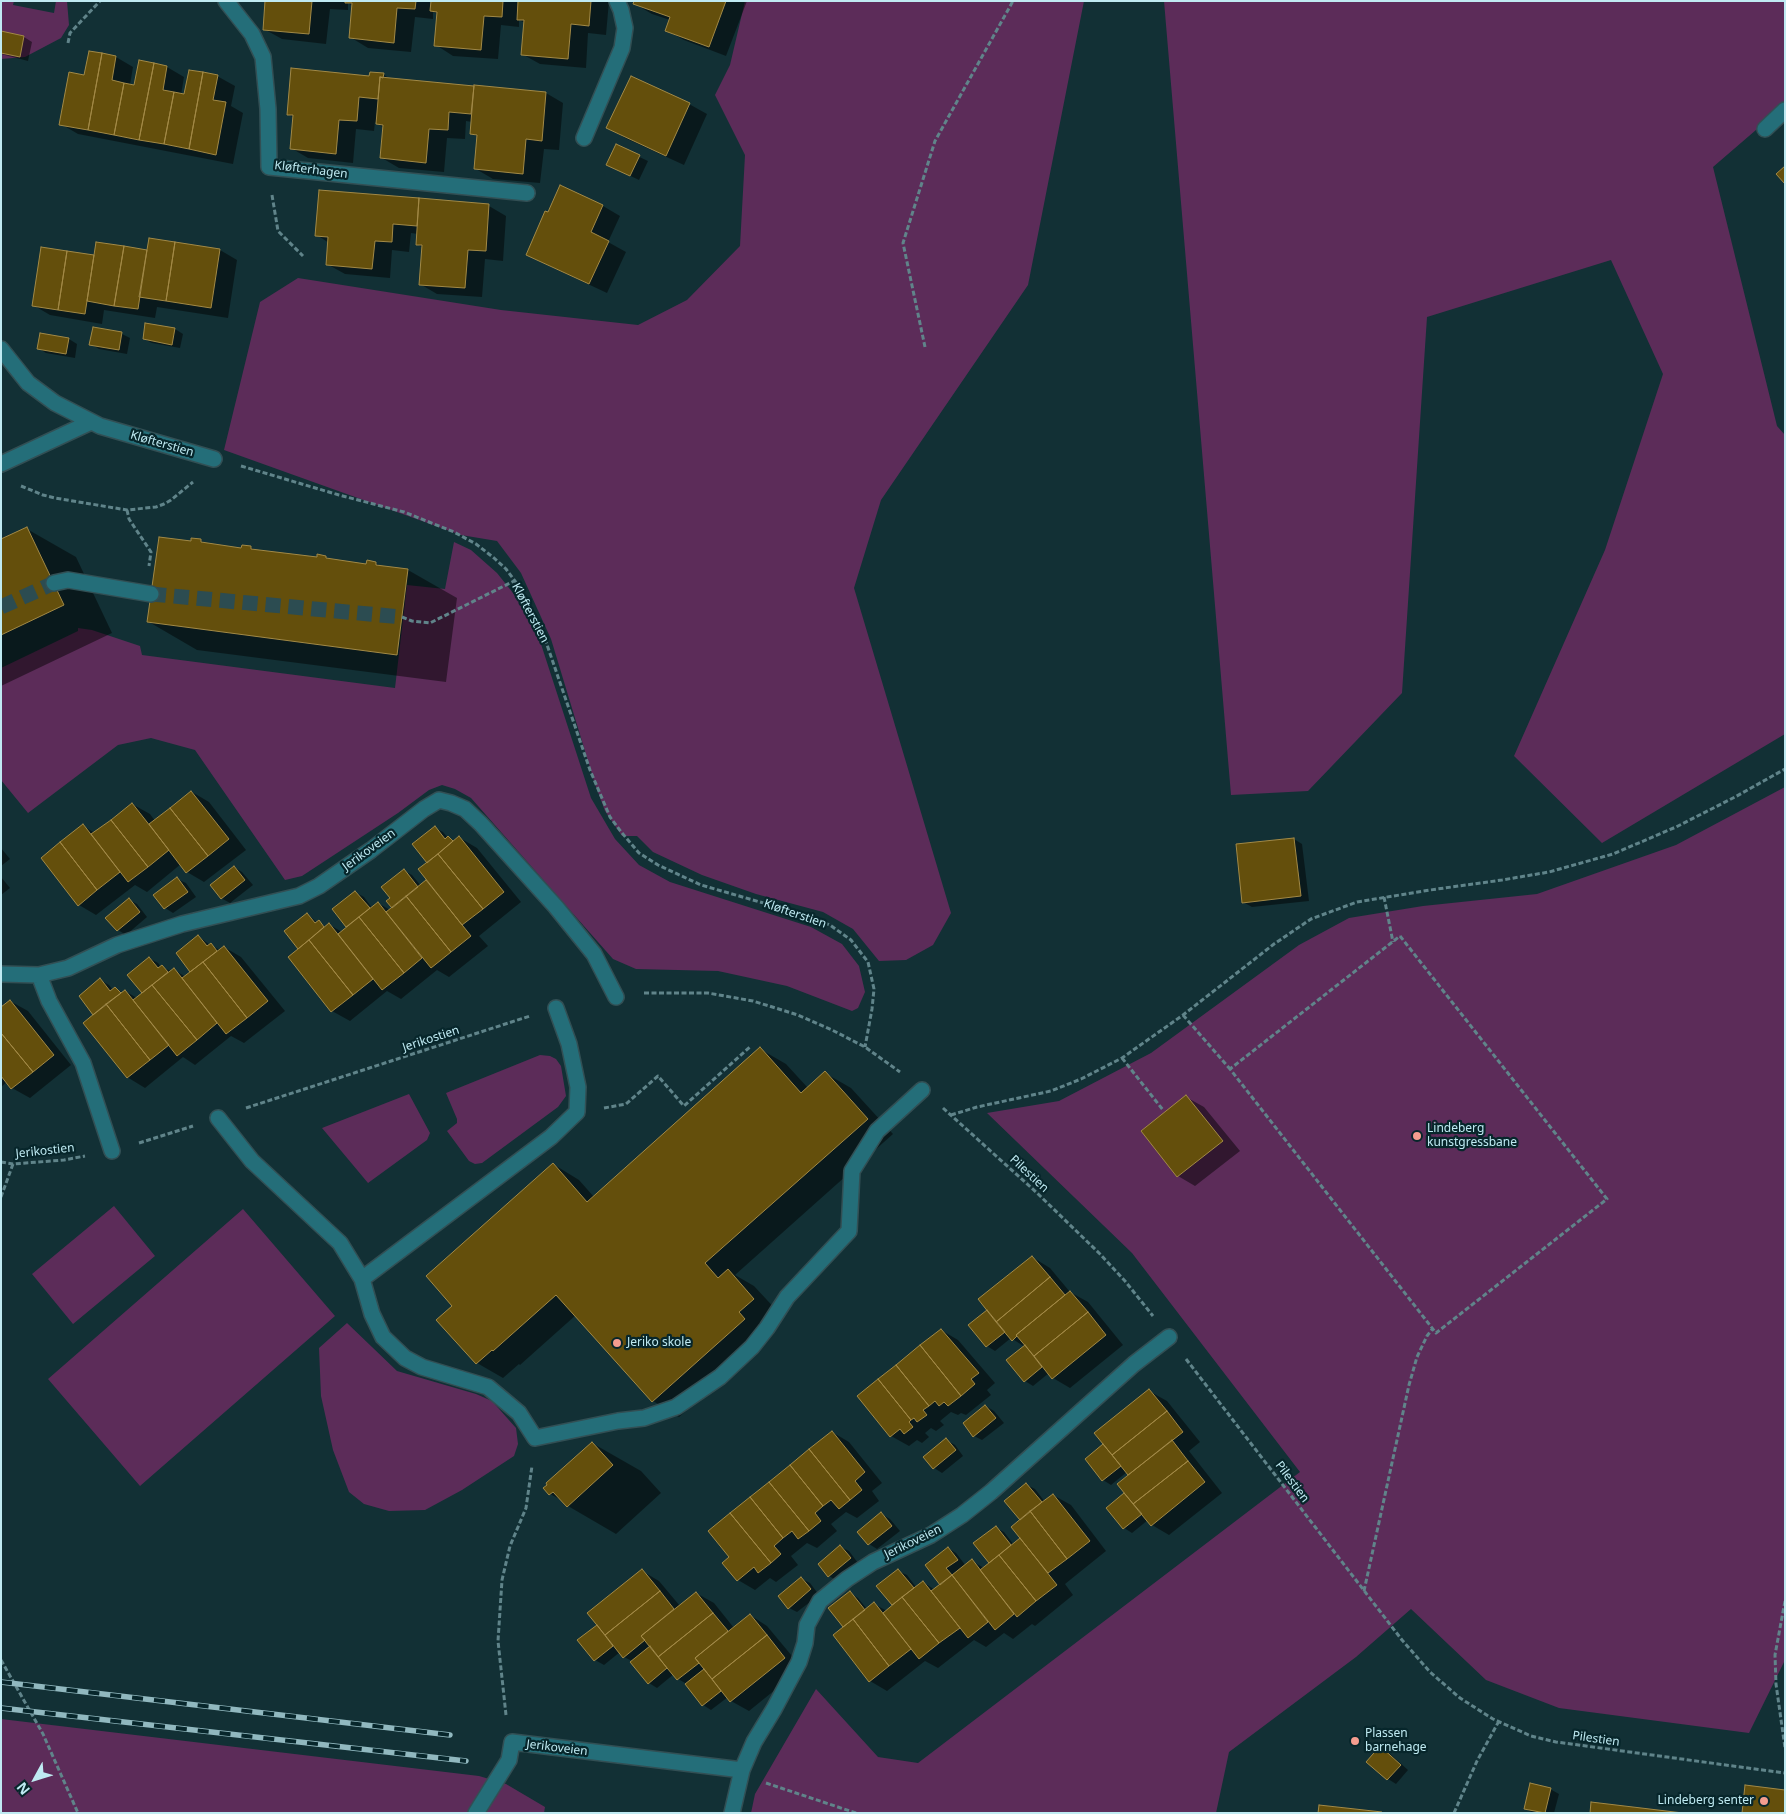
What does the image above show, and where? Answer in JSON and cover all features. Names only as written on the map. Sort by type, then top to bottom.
[{"type":"lane","name":"Kløfterhagen","points":[[226,1],[252,34],[263,57],[268,109],[269,167],[527,193]]},
{"type":"lane","points":[[584,138],[622,48],[625,28],[617,1]]},
{"type":"lane","points":[[1765,129],[1785,110]]},
{"type":"lane","name":"Kløfterstien","points":[[1,349],[28,383],[55,404],[100,426],[214,459]]},
{"type":"lane","points":[[1,464],[91,422]]},
{"type":"lane","points":[[54,584],[68,580],[151,594]]},
{"type":"lane","name":"Jerikoveien","points":[[1,974],[39,975],[68,968],[117,946],[182,924],[299,896],[319,886],[439,800],[465,809],[550,900],[594,954],[616,998]]},
{"type":"lane","points":[[39,975],[49,1001],[83,1063],[112,1150]]},
{"type":"lane","points":[[362,1279],[551,1138],[577,1112],[578,1087],[569,1044],[556,1008]]},
{"type":"lane","points":[[218,1118],[252,1161],[340,1243],[362,1279],[372,1314],[383,1337],[405,1358],[422,1367],[488,1387],[520,1413],[534,1438],[618,1421],[644,1418],[676,1407],[720,1377],[752,1347],[787,1297],[849,1231],[852,1171],[877,1131],[922,1090]]},
{"type":"lane","name":"Jerikoveien","points":[[732,1813],[742,1770],[754,1742],[799,1662],[805,1643],[807,1625],[820,1601],[847,1579],[873,1562],[931,1536],[962,1515],[991,1492],[1134,1364],[1168,1337]]},
{"type":"lane","name":"Jerikoveien","points":[[476,1813],[509,1760],[512,1742],[742,1770]]},
{"type":"path","points":[[68,43],[70,33],[100,1]]},
{"type":"path","points":[[925,347],[904,244],[934,141],[1013,1]]},
{"type":"path","points":[[269,167],[278,231],[303,256]]},
{"type":"path","points":[[16,483],[43,495],[127,510],[156,507],[172,500],[214,459]]},
{"type":"path","name":"Kløfterstien","points":[[214,459],[404,512],[454,532],[476,544],[494,558],[506,569],[518,585],[544,636],[590,770],[610,817],[622,834],[639,853],[701,885],[805,914],[830,925],[851,940],[868,962],[874,989],[865,1047]]},
{"type":"path","points":[[127,510],[129,519],[151,552],[149,571]]},
{"type":"path","points":[[402,617],[412,621],[430,623],[514,581]]},
{"type":"path","points":[[951,1115],[977,1107],[1051,1091],[1081,1079],[1122,1058],[1183,1015],[1274,944],[1311,919],[1357,902],[1548,872],[1613,854],[1676,827],[1785,769]]},
{"type":"path","points":[[1384,897],[1393,942]]},
{"type":"path","points":[[1183,1015],[1230,1069],[1436,1333],[1606,1199],[1400,936],[1230,1069]]},
{"type":"path","points":[[616,998],[650,992],[708,993],[753,1001],[798,1015],[865,1047]]},
{"type":"path","name":"Jerikostien","points":[[1,1162],[12,1164],[64,1160],[112,1150],[218,1118],[556,1008]]},
{"type":"path","points":[[626,1104],[658,1076],[684,1106],[751,1046]]},
{"type":"path","name":"Pilestien","points":[[865,1047],[887,1062],[951,1115],[1036,1192],[1125,1281],[1221,1403],[1364,1592],[1430,1672],[1460,1698],[1531,1736],[1556,1742],[1785,1773]]},
{"type":"path","points":[[1122,1058],[1163,1110]]},
{"type":"path","points":[[1,1197],[12,1164]]},
{"type":"path","points":[[1364,1592],[1409,1385],[1417,1358],[1427,1336],[1433,1328]]},
{"type":"path","points":[[512,1742],[507,1727],[498,1641],[502,1580],[510,1546],[526,1508],[534,1438]]},
{"type":"path","points":[[1785,1601],[1775,1656],[1776,1684],[1785,1748]]},
{"type":"path","points":[[1,1660],[43,1734],[78,1813]]},
{"type":"path","points":[[1454,1813],[1478,1761],[1500,1721]]},
{"type":"path","points":[[742,1770],[756,1780],[856,1813]]},
{"type":"shaded area","points":[[1,1],[14,1],[13,5],[54,13],[56,1],[67,1],[69,25],[61,38],[25,57],[1,59]]},
{"type":"shaded area","points":[[745,1],[1084,1],[1028,285],[881,500],[854,588],[951,913],[933,945],[906,960],[879,961],[853,929],[823,912],[756,894],[702,875],[653,852],[637,836],[622,836],[605,811],[595,784],[551,639],[521,573],[497,541],[461,535],[224,450],[260,302],[298,278],[501,310],[638,325],[687,300],[740,246],[745,155],[715,95],[730,65]]},
{"type":"shaded area","points":[[1164,1],[1785,1],[1785,105],[1713,167],[1777,426],[1785,435],[1785,734],[1602,843],[1514,756],[1605,550],[1663,374],[1611,260],[1427,317],[1402,693],[1308,791],[1231,795]]},
{"type":"shaded area","points":[[454,542],[471,550],[497,573],[525,608],[540,641],[591,798],[615,839],[639,865],[670,882],[811,927],[842,944],[859,966],[865,992],[858,1008],[852,1011],[787,986],[718,971],[636,969],[613,959],[471,798],[455,789],[442,785],[429,790],[398,813],[302,876],[285,880],[195,750],[151,738],[118,745],[28,813],[1,780],[1,668],[78,631],[78,628],[92,630],[140,646],[142,655],[395,688],[407,585],[445,589]]},
{"type":"shaded area","points":[[1785,787],[1785,1660],[1749,1733],[1559,1708],[1486,1680],[1411,1609],[1356,1657],[1229,1752],[1216,1813],[751,1813],[755,1794],[816,1689],[878,1757],[918,1763],[1300,1472],[1132,1253],[987,1113],[1059,1101],[1151,1053],[1299,945],[1349,918],[1423,906],[1537,894],[1676,845]]},
{"type":"shaded area","points":[[540,1055],[556,1059],[561,1066],[566,1096],[558,1107],[482,1163],[475,1164],[469,1161],[447,1131],[457,1123],[457,1119],[446,1093]]},
{"type":"shaded area","points":[[409,1094],[430,1133],[427,1140],[368,1183],[322,1128]]},
{"type":"shaded area","points":[[114,1206],[155,1256],[73,1324],[32,1274]]},
{"type":"shaded area","points":[[243,1209],[335,1316],[140,1486],[48,1379]]},
{"type":"shaded area","points":[[347,1323],[397,1371],[476,1394],[492,1401],[516,1428],[518,1444],[514,1456],[462,1490],[425,1510],[389,1511],[364,1504],[349,1492],[333,1450],[321,1396],[319,1348]]},
{"type":"shaded area","points":[[1,1719],[479,1776],[506,1784],[545,1807],[544,1813],[1,1813]]},
{"type":"building","points":[[265,1],[312,1],[309,34],[263,30]]},
{"type":"building","points":[[345,1],[416,1],[415,9],[397,8],[394,43],[349,38],[352,3],[345,3]]},
{"type":"building","points":[[431,1],[503,1],[502,17],[484,16],[481,50],[434,46],[437,12],[430,11]]},
{"type":"building","points":[[518,1],[591,1],[589,26],[571,24],[568,59],[521,55],[524,20],[517,20]]},
{"type":"building","points":[[634,1],[726,1],[709,47],[665,31],[670,17],[633,4]]},
{"type":"building","points":[[1,31],[24,36],[20,57],[1,53]]},
{"type":"building","points":[[89,51],[102,53],[88,130],[59,125],[69,72],[84,75]]},
{"type":"building","points":[[102,53],[116,56],[112,80],[124,83],[114,135],[88,130]]},
{"type":"building","points":[[139,60],[154,63],[139,140],[114,135],[124,83],[134,85]]},
{"type":"building","points":[[154,63],[167,66],[163,90],[174,92],[164,144],[139,140]]},
{"type":"building","points":[[291,68],[369,76],[370,72],[384,73],[383,78],[380,77],[378,99],[359,97],[357,121],[339,120],[336,154],[290,149],[293,115],[287,115]]},
{"type":"building","points":[[189,70],[203,72],[189,149],[164,144],[174,92],[184,94]]},
{"type":"building","points":[[203,72],[218,75],[213,100],[226,102],[216,155],[189,149]]},
{"type":"building","points":[[631,76],[690,103],[666,156],[606,128]]},
{"type":"building","points":[[380,77],[474,86],[471,114],[449,112],[448,130],[429,129],[426,163],[380,158],[383,125],[376,124]]},
{"type":"building","points":[[474,85],[546,92],[542,141],[526,139],[523,174],[474,169],[477,135],[470,134]]},
{"type":"building","points":[[616,144],[640,155],[630,176],[606,165]]},
{"type":"building","points":[[1785,166],[1785,184],[1776,174]]},
{"type":"building","points":[[560,185],[603,205],[591,232],[609,241],[589,284],[526,255],[545,211],[548,212]]},
{"type":"building","points":[[319,190],[419,198],[417,226],[393,224],[392,242],[375,241],[372,269],[326,265],[328,237],[315,236]]},
{"type":"building","points":[[419,198],[489,204],[486,251],[468,250],[465,288],[419,285],[422,245],[416,245]]},
{"type":"building","points":[[149,238],[175,242],[166,301],[139,297]]},
{"type":"building","points":[[96,242],[124,246],[114,306],[87,301]]},
{"type":"building","points":[[175,242],[220,249],[211,308],[166,301]]},
{"type":"building","points":[[124,246],[147,250],[138,309],[114,306]]},
{"type":"building","points":[[41,247],[67,251],[58,310],[32,306]]},
{"type":"building","points":[[67,251],[94,255],[85,314],[58,310]]},
{"type":"building","points":[[145,323],[175,328],[172,345],[143,339]]},
{"type":"building","points":[[93,327],[122,332],[119,350],[89,345]]},
{"type":"building","points":[[40,333],[69,338],[66,354],[37,349]]},
{"type":"building","points":[[27,527],[64,605],[1,635],[1,539]]},
{"type":"building","points":[[159,537],[191,541],[191,538],[201,539],[201,542],[241,548],[242,545],[251,546],[251,549],[317,557],[317,554],[326,556],[326,558],[366,564],[367,560],[376,562],[376,565],[408,569],[397,655],[147,622]]},
{"type":"building","points":[[191,791],[229,839],[208,856],[170,808]]},
{"type":"building","points":[[132,803],[169,850],[148,867],[111,820]]},
{"type":"building","points":[[170,808],[208,856],[186,873],[149,824]]},
{"type":"building","points":[[111,820],[148,867],[128,882],[91,834]]},
{"type":"building","points":[[83,824],[120,872],[97,890],[60,842]]},
{"type":"building","points":[[435,826],[445,839],[448,836],[453,841],[427,863],[412,844]]},
{"type":"building","points":[[459,836],[504,892],[483,909],[438,854]]},
{"type":"building","points":[[1294,838],[1301,896],[1242,903],[1236,844]]},
{"type":"building","points":[[60,842],[97,890],[78,906],[41,858]]},
{"type":"building","points":[[438,854],[483,909],[462,925],[418,869]]},
{"type":"building","points":[[234,866],[245,880],[221,899],[210,885]]},
{"type":"building","points":[[404,869],[418,887],[392,908],[386,901],[390,898],[381,887]]},
{"type":"building","points":[[177,877],[188,892],[164,909],[153,895]]},
{"type":"building","points":[[426,880],[471,936],[451,952],[406,896]]},
{"type":"building","points":[[355,891],[370,908],[346,927],[332,909]]},
{"type":"building","points":[[406,896],[451,952],[431,968],[386,912]]},
{"type":"building","points":[[129,898],[140,912],[117,931],[105,918]]},
{"type":"building","points":[[378,902],[422,958],[404,973],[359,917]]},
{"type":"building","points":[[307,913],[315,923],[319,920],[324,927],[298,949],[284,931]]},
{"type":"building","points":[[359,917],[404,973],[382,990],[338,934]]},
{"type":"building","points":[[329,923],[373,979],[353,995],[309,940]]},
{"type":"building","points":[[198,935],[207,946],[211,943],[217,951],[190,972],[176,953]]},
{"type":"building","points":[[309,940],[353,995],[331,1012],[288,957]]},
{"type":"building","points":[[224,946],[268,1001],[247,1018],[203,962]]},
{"type":"building","points":[[149,957],[158,968],[162,965],[168,972],[142,993],[127,975]]},
{"type":"building","points":[[203,962],[247,1018],[226,1034],[182,978]]},
{"type":"building","points":[[174,968],[217,1023],[197,1040],[152,985]]},
{"type":"building","points":[[100,978],[110,991],[115,987],[121,993],[93,1015],[79,996]]},
{"type":"building","points":[[152,985],[197,1040],[177,1056],[133,1000]]},
{"type":"building","points":[[125,990],[169,1045],[150,1060],[106,1004]]},
{"type":"building","points":[[10,1000],[54,1055],[33,1072],[1,1033],[1,1007]]},
{"type":"building","points":[[106,1004],[150,1060],[127,1078],[83,1023]]},
{"type":"building","points":[[1,1033],[33,1072],[11,1089],[1,1076]]},
{"type":"building","points":[[760,1047],[801,1093],[825,1071],[868,1119],[705,1263],[718,1278],[728,1269],[754,1299],[739,1312],[745,1319],[652,1402],[556,1295],[476,1364],[436,1320],[452,1306],[426,1276],[553,1163],[587,1202]]},
{"type":"building","points":[[1186,1095],[1223,1141],[1177,1177],[1141,1131]]},
{"type":"building","points":[[1032,1256],[1050,1277],[996,1322],[978,1299]]},
{"type":"building","points":[[1050,1277],[1065,1295],[1016,1335],[1012,1341],[996,1322]]},
{"type":"building","points":[[1070,1291],[1088,1312],[1034,1356],[1016,1335]]},
{"type":"building","points":[[987,1310],[1005,1332],[986,1347],[968,1325]]},
{"type":"building","points":[[1088,1312],[1106,1335],[1052,1379],[1034,1356]]},
{"type":"building","points":[[941,1329],[979,1373],[971,1379],[975,1384],[961,1396],[920,1345]]},
{"type":"building","points":[[920,1345],[961,1396],[948,1406],[944,1402],[939,1406],[935,1401],[929,1406],[896,1365]]},
{"type":"building","points":[[1025,1345],[1042,1367],[1024,1382],[1006,1360]]},
{"type":"building","points":[[896,1365],[929,1406],[923,1410],[927,1415],[917,1422],[914,1418],[911,1420],[878,1379]]},
{"type":"building","points":[[878,1379],[911,1420],[909,1422],[913,1427],[904,1434],[900,1429],[890,1437],[857,1396]]},
{"type":"building","points":[[1149,1389],[1167,1411],[1112,1455],[1094,1433]]},
{"type":"building","points":[[985,1405],[996,1418],[973,1437],[963,1423]]},
{"type":"building","points":[[1167,1411],[1183,1432],[1128,1475],[1112,1455]]},
{"type":"building","points":[[832,1431],[865,1472],[855,1481],[862,1490],[850,1500],[809,1449]]},
{"type":"building","points":[[946,1438],[956,1450],[933,1469],[923,1457]]},
{"type":"building","points":[[1172,1440],[1188,1461],[1133,1504],[1117,1484]]},
{"type":"building","points":[[592,1442],[613,1465],[567,1507],[553,1492],[549,1495],[543,1488],[547,1485],[546,1483]]},
{"type":"building","points":[[1103,1444],[1121,1466],[1102,1481],[1085,1459]]},
{"type":"building","points":[[809,1449],[850,1500],[839,1509],[831,1500],[823,1506],[790,1465]]},
{"type":"building","points":[[1188,1461],[1205,1482],[1151,1526],[1133,1504]]},
{"type":"building","points":[[790,1465],[823,1506],[815,1513],[821,1521],[809,1531],[769,1482]]},
{"type":"building","points":[[769,1482],[809,1531],[798,1539],[792,1531],[783,1538],[750,1497]]},
{"type":"building","points":[[1026,1483],[1042,1502],[1020,1520],[1004,1501]]},
{"type":"building","points":[[1124,1493],[1142,1514],[1123,1529],[1106,1508]]},
{"type":"building","points":[[1053,1494],[1090,1541],[1067,1559],[1030,1511]]},
{"type":"building","points":[[750,1497],[783,1538],[774,1546],[781,1554],[771,1563],[730,1513]]},
{"type":"building","points":[[1030,1511],[1067,1559],[1048,1573],[1011,1527]]},
{"type":"building","points":[[881,1512],[892,1526],[868,1545],[857,1532]]},
{"type":"building","points":[[730,1513],[771,1563],[758,1573],[754,1567],[737,1581],[722,1563],[729,1557],[708,1531]]},
{"type":"building","points":[[996,1526],[1011,1545],[989,1563],[973,1543]]},
{"type":"building","points":[[1020,1538],[1057,1585],[1036,1601],[999,1555]]},
{"type":"building","points":[[840,1545],[851,1558],[828,1577],[818,1564]]},
{"type":"building","points":[[948,1547],[958,1560],[946,1568],[952,1575],[940,1585],[925,1565]]},
{"type":"building","points":[[999,1555],[1036,1601],[1017,1617],[980,1570]]},
{"type":"building","points":[[972,1559],[1014,1614],[995,1630],[952,1575]]},
{"type":"building","points":[[642,1569],[660,1591],[605,1635],[587,1613]]},
{"type":"building","points":[[898,1569],[914,1588],[892,1605],[876,1586]]},
{"type":"building","points":[[952,1575],[988,1622],[968,1638],[931,1591]]},
{"type":"building","points":[[801,1577],[811,1589],[788,1609],[778,1596]]},
{"type":"building","points":[[923,1581],[960,1628],[939,1643],[902,1597]]},
{"type":"building","points":[[660,1591],[674,1609],[641,1636],[645,1640],[623,1658],[605,1635]]},
{"type":"building","points":[[850,1591],[865,1610],[843,1627],[828,1608]]},
{"type":"building","points":[[696,1592],[713,1613],[658,1657],[641,1636]]},
{"type":"building","points":[[902,1597],[939,1643],[919,1659],[883,1613]]},
{"type":"building","points":[[874,1602],[911,1649],[889,1666],[853,1619]]},
{"type":"building","points":[[713,1613],[728,1631],[695,1658],[699,1663],[677,1680],[658,1657]]},
{"type":"building","points":[[750,1614],[767,1635],[712,1679],[695,1658]]},
{"type":"building","points":[[853,1619],[889,1666],[869,1682],[833,1635]]},
{"type":"building","points":[[597,1625],[613,1646],[594,1661],[577,1640]]},
{"type":"building","points":[[767,1635],[785,1658],[730,1702],[712,1679]]},
{"type":"building","points":[[650,1646],[667,1668],[648,1684],[630,1662]]},
{"type":"building","points":[[704,1669],[721,1691],[702,1706],[685,1684]]},
{"type":"building","points":[[1380,1746],[1401,1765],[1387,1780],[1366,1762]]},
{"type":"building","points":[[1530,1783],[1551,1788],[1545,1813],[1524,1809]]},
{"type":"building","name":"Lindeberg senter","points":[[1745,1785],[1785,1790],[1785,1813],[1742,1813]]},
{"type":"building","points":[[1591,1802],[1683,1813],[1590,1813]]},
{"type":"building","points":[[1319,1805],[1382,1812],[1382,1813],[1318,1813]]},
{"type":"tunnel","points":[[1,607],[54,583]]},
{"type":"tunnel","points":[[151,594],[402,617]]},
{"type":"railway","points":[[1,1682],[450,1735]]},
{"type":"railway","points":[[1,1708],[466,1761]]},
{"type":"place","name":"Lindeberg kunstgressbane","points":[[1417,1136]]},
{"type":"place","name":"Jeriko skole","points":[[617,1343]]},
{"type":"place","name":"Plassen barnehage","points":[[1355,1741]]},
{"type":"place","name":"Lindeberg senter","points":[[1764,1801]]}]
